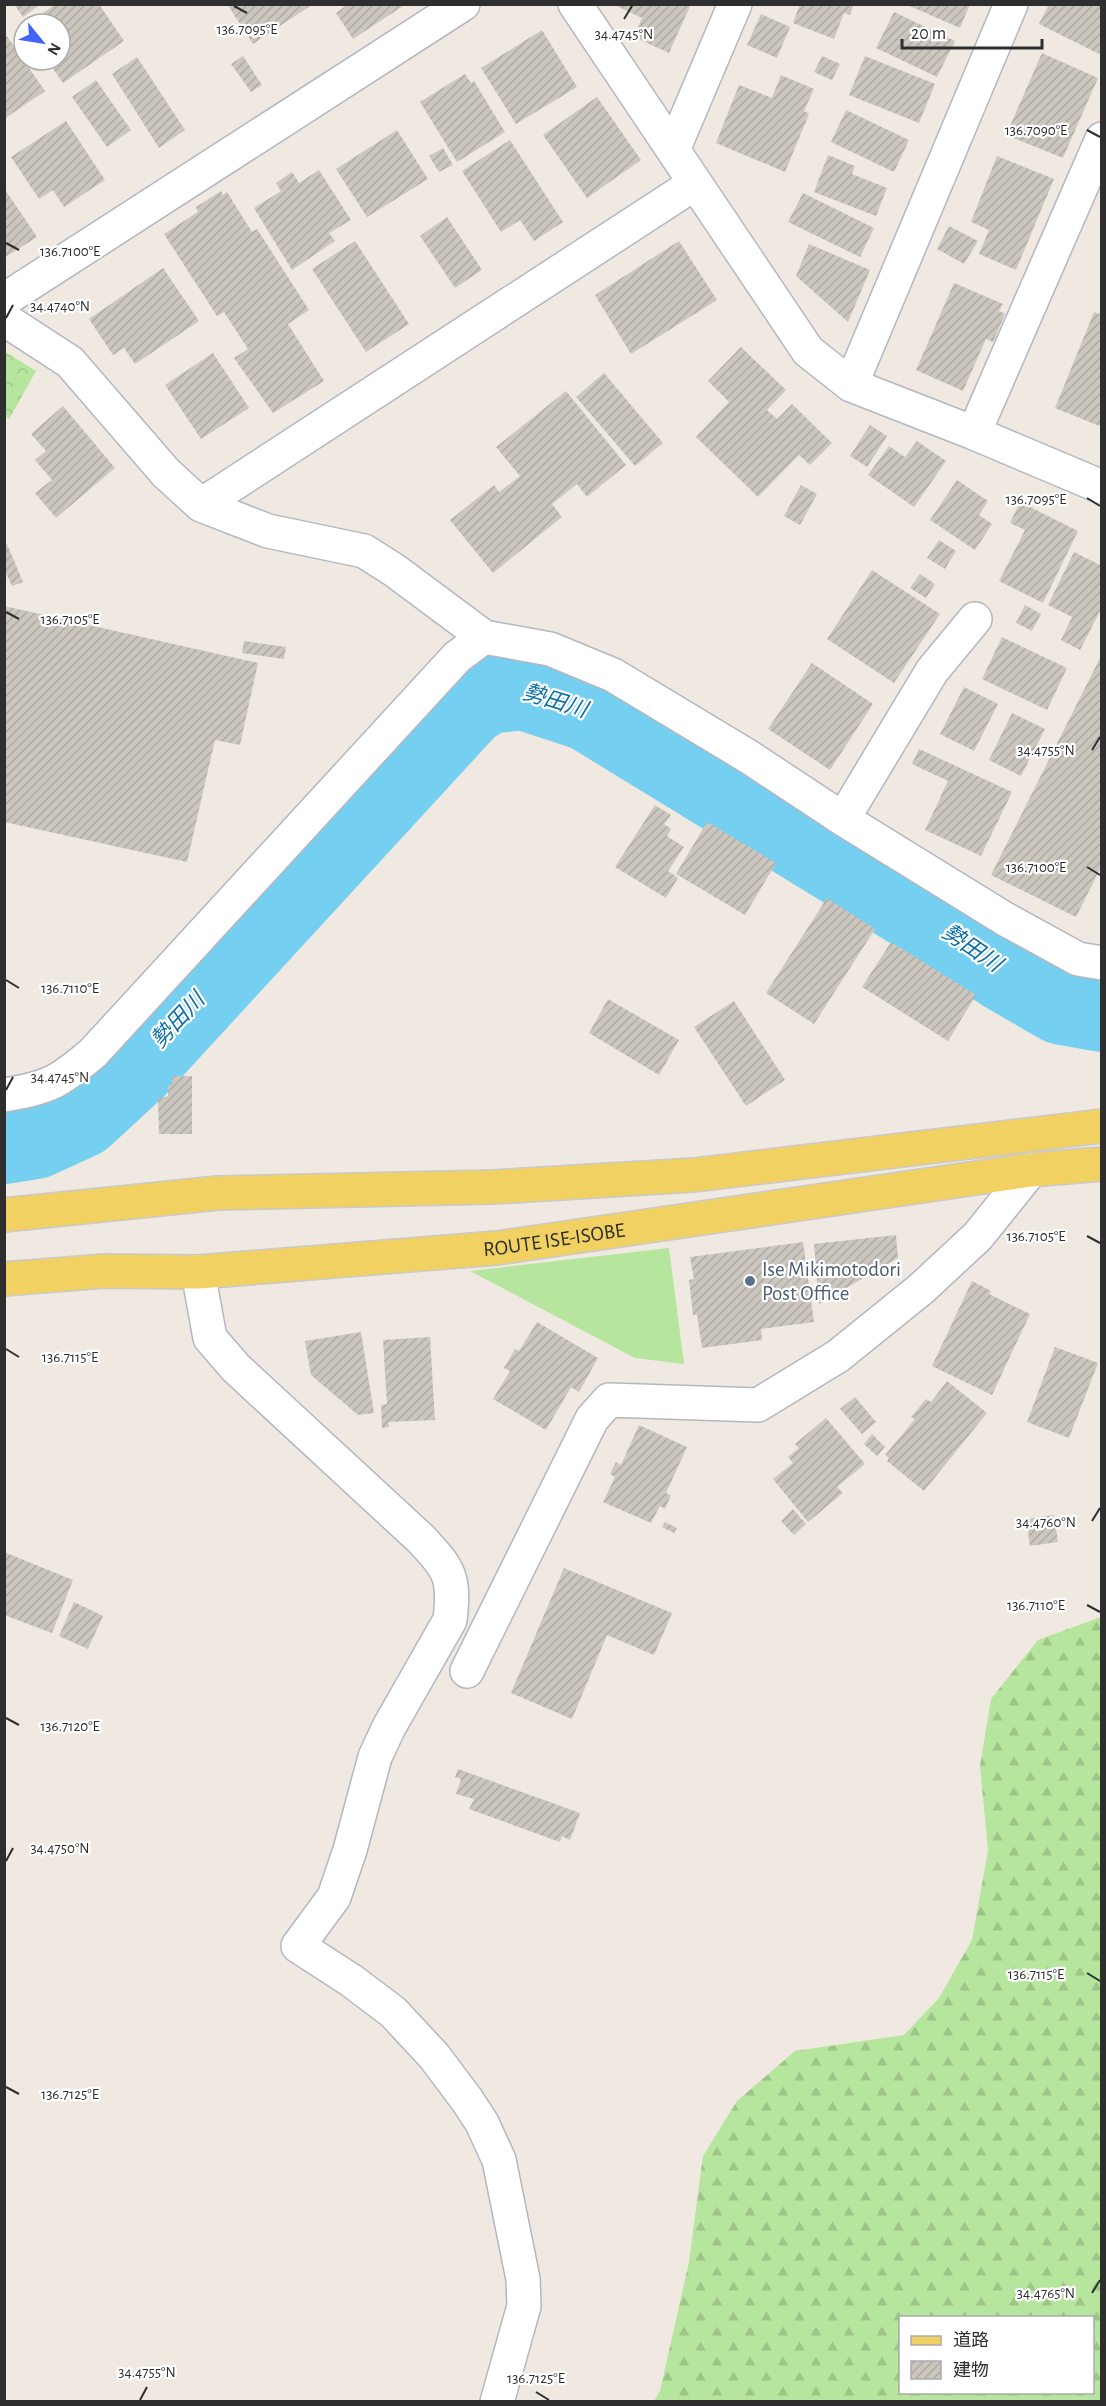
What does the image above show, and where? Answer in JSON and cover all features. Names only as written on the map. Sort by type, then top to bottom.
[{"type":"main road","points":[[4,1215],[218,1193],[493,1186],[694,1175],[1101,1125]]},
{"type":"main road","name":"ROUTE ISE-ISOBE","points":[[4,1279],[105,1271],[198,1272],[497,1248],[1031,1170],[1101,1164]]},
{"type":"street","points":[[4,300],[463,4]]},
{"type":"street","points":[[575,4],[808,351],[851,385],[974,433],[1101,487]]},
{"type":"street","points":[[673,150],[735,4]]},
{"type":"street","points":[[851,385],[1011,4]]},
{"type":"street","points":[[974,433],[1101,139]]},
{"type":"street","points":[[201,505],[694,184]]},
{"type":"street","points":[[4,319],[70,362],[166,473],[201,505],[268,531],[364,551],[394,570],[484,637],[550,649],[613,675],[749,757],[843,819],[1005,919],[1078,959],[1101,963]]},
{"type":"street","points":[[843,819],[932,671],[975,619]]},
{"type":"street","points":[[4,1095],[35,1090],[62,1079],[93,1053],[457,657],[484,637]]},
{"type":"street","points":[[467,1671],[592,1419],[609,1400],[758,1404],[838,1356],[921,1289],[978,1236],[1031,1170]]},
{"type":"street","points":[[198,1272],[210,1338],[236,1368],[421,1539],[442,1561],[451,1578],[453,1601],[450,1620],[389,1727],[375,1757],[350,1850],[334,1897],[298,1946],[352,1981],[393,2012],[434,2056],[467,2100],[482,2123],[499,2160],[521,2268],[524,2306],[497,2402]]},
{"type":"green space","points":[[4,351],[36,371],[9,419],[5,416]]},
{"type":"green space","points":[[669,1248],[684,1364],[635,1358],[470,1271]]},
{"type":"green space","points":[[1101,1617],[1101,2401],[654,2401],[660,2391],[689,2262],[703,2156],[737,2101],[795,2051],[904,2035],[939,1998],[972,1940],[988,1850],[980,1766],[991,1699],[1038,1640]]},
{"type":"building","points":[[14,4],[41,4],[30,12],[20,12]]},
{"type":"building","points":[[56,4],[99,4],[124,41],[63,83],[55,72],[72,72],[72,12],[44,12]]},
{"type":"building","points":[[227,4],[313,4],[253,44]]},
{"type":"building","points":[[348,4],[406,4],[353,39],[336,13]]},
{"type":"building","points":[[612,4],[691,4],[669,53],[634,37],[642,18]]},
{"type":"building","points":[[800,4],[854,4],[850,15],[844,13],[834,39],[793,23]]},
{"type":"building","points":[[905,4],[970,4],[960,28]]},
{"type":"building","points":[[1049,4],[1102,4],[1102,49],[1099,54],[1039,24]]},
{"type":"building","points":[[894,12],[955,41],[937,77],[876,48]]},
{"type":"building","points":[[761,14],[790,27],[777,58],[747,45]]},
{"type":"building","points":[[542,30],[577,87],[516,124],[481,68]]},
{"type":"building","points":[[4,32],[12,44],[12,72],[32,72],[45,91],[4,119]]},
{"type":"building","points":[[1042,53],[1098,78],[1063,158],[1006,135]]},
{"type":"building","points":[[243,56],[262,85],[251,92],[231,64]]},
{"type":"building","points":[[822,56],[840,64],[832,80],[814,72]]},
{"type":"building","points":[[865,56],[935,84],[919,123],[849,95]]},
{"type":"building","points":[[137,57],[185,130],[159,148],[112,74]]},
{"type":"building","points":[[465,74],[471,83],[474,81],[505,132],[457,162],[420,102]]},
{"type":"building","points":[[781,75],[814,89],[804,111],[809,114],[785,172],[716,143],[739,85],[772,98]]},
{"type":"building","points":[[96,80],[131,130],[107,147],[72,97]]},
{"type":"building","points":[[597,97],[641,160],[587,198],[543,135]]},
{"type":"building","points":[[846,110],[909,140],[894,172],[831,142]]},
{"type":"building","points":[[66,121],[105,180],[64,207],[53,190],[39,199],[11,157]]},
{"type":"building","points":[[397,130],[428,179],[367,217],[336,169]]},
{"type":"building","points":[[510,140],[563,222],[534,241],[520,220],[501,232],[462,171]]},
{"type":"building","points":[[443,148],[453,165],[439,172],[429,156]]},
{"type":"building","points":[[828,155],[855,166],[852,174],[887,188],[876,216],[814,192]]},
{"type":"building","points":[[997,156],[1054,179],[1016,270],[979,254],[989,230],[971,222]]},
{"type":"building","points":[[319,170],[351,220],[329,233],[335,241],[292,270],[254,208],[281,191],[276,183],[292,172],[299,183]]},
{"type":"building","points":[[4,188],[37,237],[4,258]]},
{"type":"building","points":[[221,191],[223,195],[227,192],[252,232],[257,229],[309,310],[288,324],[324,381],[273,413],[234,358],[248,349],[224,312],[217,316],[164,234],[198,212],[196,207]]},
{"type":"building","points":[[803,193],[874,228],[860,257],[788,222]]},
{"type":"building","points":[[447,217],[482,270],[455,288],[420,236]]},
{"type":"building","points":[[949,226],[978,241],[964,264],[937,249]]},
{"type":"building","points":[[355,241],[409,324],[366,352],[312,269]]},
{"type":"building","points":[[679,241],[717,300],[631,354],[595,295]]},
{"type":"building","points":[[809,244],[870,270],[848,322],[796,276]]},
{"type":"building","points":[[163,268],[199,321],[135,364],[124,348],[113,355],[89,319]]},
{"type":"building","points":[[954,283],[1003,304],[999,311],[1005,314],[993,342],[986,339],[963,391],[916,370]]},
{"type":"building","points":[[1094,312],[1102,315],[1102,427],[1055,408]]},
{"type":"building","points":[[741,347],[786,390],[767,410],[777,419],[792,404],[832,443],[810,465],[799,455],[758,497],[696,437],[729,402],[708,381]]},
{"type":"building","points":[[213,353],[249,408],[201,439],[165,385]]},
{"type":"building","points":[[604,373],[663,443],[635,466],[576,397]]},
{"type":"building","points":[[566,391],[626,465],[587,497],[577,484],[552,504],[562,517],[493,573],[450,520],[494,485],[499,492],[520,476],[496,447]]},
{"type":"building","points":[[63,406],[115,468],[56,518],[35,493],[52,480],[35,460],[46,451],[31,434]]},
{"type":"building","points":[[870,425],[887,436],[867,467],[850,456]]},
{"type":"building","points":[[917,441],[946,461],[914,507],[868,475],[889,446],[905,457]]},
{"type":"building","points":[[957,480],[988,501],[979,515],[992,524],[975,550],[930,520]]},
{"type":"building","points":[[801,485],[817,494],[800,525],[784,516]]},
{"type":"building","points":[[1020,502],[1078,531],[1043,603],[999,581],[1025,530],[1010,523]]},
{"type":"building","points":[[939,540],[956,551],[945,569],[927,558]]},
{"type":"building","points":[[7,544],[23,582],[12,586],[4,569],[4,545]]},
{"type":"building","points":[[1074,552],[1102,566],[1102,607],[1080,650],[1061,640],[1072,617],[1048,605]]},
{"type":"building","points":[[872,570],[940,614],[894,683],[827,639]]},
{"type":"building","points":[[920,574],[935,584],[926,598],[910,588]]},
{"type":"building","points":[[1025,605],[1041,614],[1032,631],[1016,623]]},
{"type":"building","points":[[4,606],[258,663],[240,745],[215,740],[187,862],[4,822]]},
{"type":"building","points":[[1002,637],[1067,668],[1047,710],[982,679]]},
{"type":"building","points":[[244,641],[286,647],[284,659],[242,653]]},
{"type":"building","points":[[1102,654],[1102,865],[1076,917],[991,875]]},
{"type":"building","points":[[812,663],[873,704],[830,770],[768,729]]},
{"type":"building","points":[[964,687],[998,704],[974,751],[940,734]]},
{"type":"building","points":[[1012,713],[1045,729],[1021,776],[989,760]]},
{"type":"building","points":[[919,749],[1012,792],[981,856],[925,830],[948,781],[912,764]]},
{"type":"building","points":[[655,805],[671,815],[664,824],[671,829],[667,836],[684,847],[668,871],[678,878],[666,898],[615,867]]},
{"type":"building","points":[[707,822],[776,863],[745,915],[676,874]]},
{"type":"building","points":[[827,898],[875,929],[814,1024],[766,993]]},
{"type":"building","points":[[891,942],[976,995],[948,1041],[862,987]]},
{"type":"building","points":[[608,999],[679,1040],[659,1075],[589,1033]]},
{"type":"building","points":[[734,1001],[785,1080],[746,1106],[694,1027]]},
{"type":"building","points":[[172,1076],[192,1076],[192,1134],[159,1134],[158,1099],[168,1096],[168,1085],[172,1085]]},
{"type":"building","points":[[896,1235],[898,1258],[819,1304],[814,1244]]},
{"type":"building","points":[[803,1242],[814,1322],[761,1329],[762,1340],[702,1348],[697,1315],[693,1315],[689,1280],[694,1279],[690,1257]]},
{"type":"building","points":[[972,1281],[991,1291],[989,1294],[1030,1314],[992,1395],[932,1366]]},
{"type":"building","points":[[537,1322],[598,1358],[579,1392],[571,1387],[546,1430],[493,1399],[510,1371],[504,1368],[515,1349],[519,1351]]},
{"type":"building","points":[[361,1332],[374,1413],[358,1415],[311,1375],[305,1341]]},
{"type":"building","points":[[430,1337],[435,1420],[388,1422],[389,1427],[382,1428],[381,1405],[387,1404],[383,1340]]},
{"type":"building","points":[[1055,1347],[1098,1363],[1069,1438],[1027,1422]]},
{"type":"building","points":[[947,1381],[987,1413],[924,1491],[887,1461],[889,1458],[885,1455],[915,1419],[911,1417],[926,1399],[931,1402]]},
{"type":"building","points":[[855,1397],[876,1422],[862,1434],[840,1409]]},
{"type":"building","points":[[826,1418],[865,1464],[837,1487],[843,1493],[808,1522],[773,1479],[793,1463],[788,1457],[799,1448],[795,1444]]},
{"type":"building","points":[[639,1425],[687,1447],[666,1493],[671,1495],[665,1509],[660,1506],[651,1523],[603,1502],[615,1477],[610,1474],[616,1462],[621,1465]]},
{"type":"building","points":[[872,1434],[885,1447],[877,1456],[864,1444]]},
{"type":"building","points":[[793,1509],[806,1524],[794,1535],[781,1521]]},
{"type":"building","points":[[1054,1515],[1058,1542],[1030,1546],[1026,1519]]},
{"type":"building","points":[[665,1522],[677,1528],[674,1533],[662,1527]]},
{"type":"building","points":[[4,1552],[73,1580],[52,1633],[4,1615]]},
{"type":"building","points":[[564,1568],[672,1613],[654,1655],[607,1635],[572,1719],[511,1693]]},
{"type":"building","points":[[74,1602],[103,1616],[88,1649],[59,1636]]},
{"type":"building","points":[[458,1769],[580,1813],[570,1840],[562,1836],[560,1842],[469,1809],[474,1799],[456,1794],[461,1779],[455,1777]]},
{"type":"waterway","name":"勢田川","points":[[4,1142],[35,1137],[81,1116],[133,1068],[467,705],[487,692],[524,688],[588,709],[913,908],[1005,970],[1062,1003],[1102,1010]]},
{"type":"place","name":"Ise Mikimotodori Post Office","points":[[750,1281]]}]
